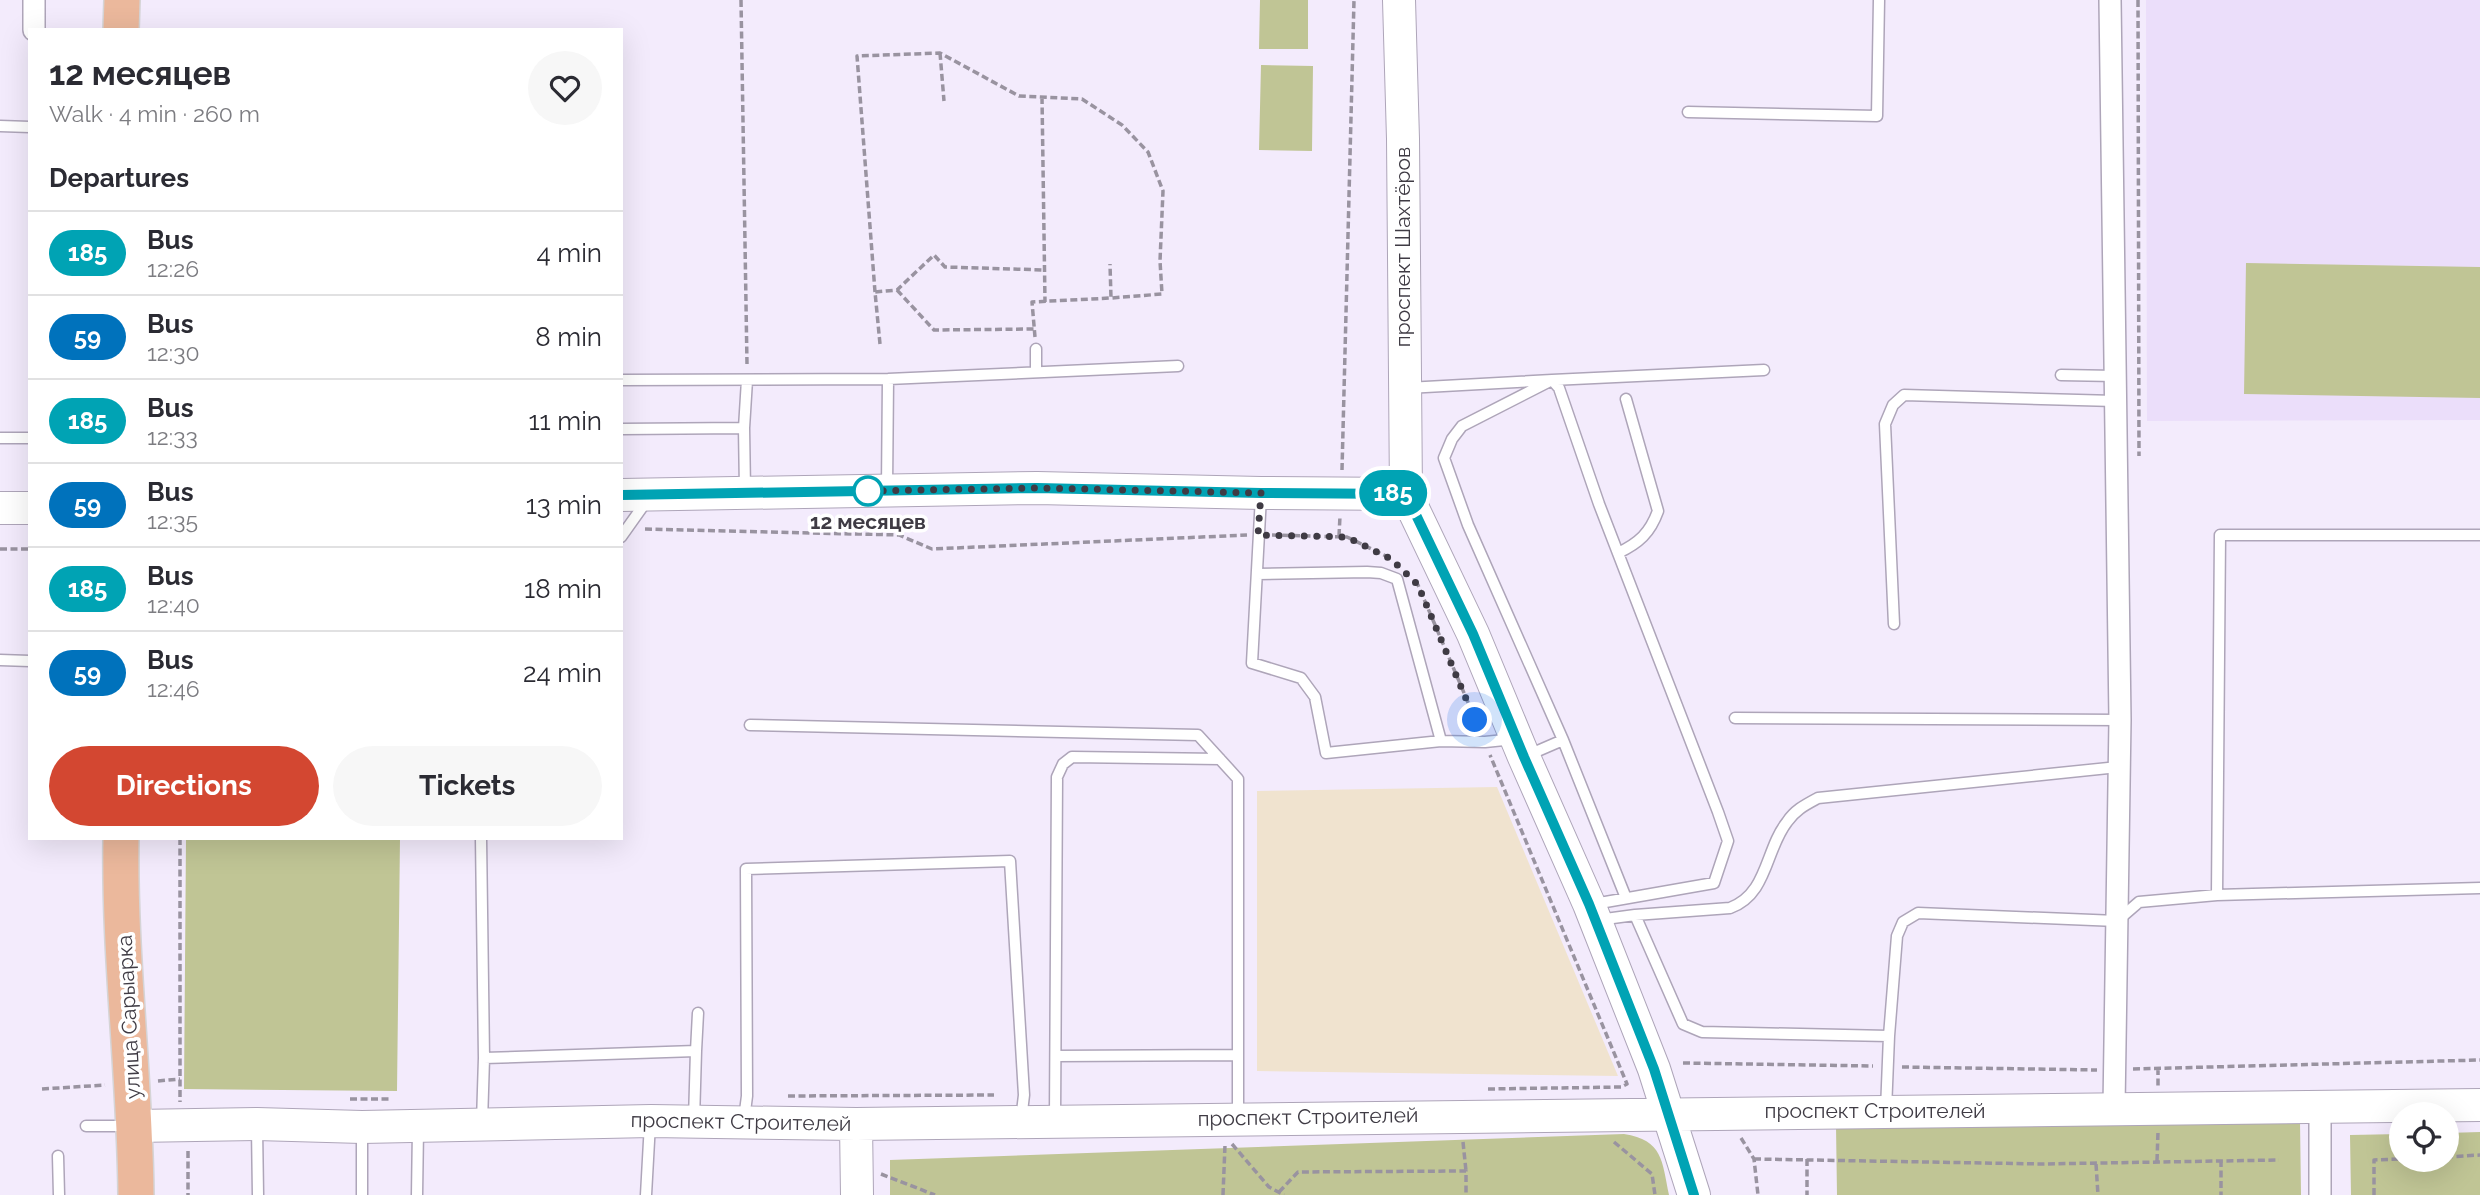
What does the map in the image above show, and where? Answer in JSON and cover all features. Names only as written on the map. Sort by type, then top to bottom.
[{"type":"main road","points":[[121,28],[122,0]]},
{"type":"main road","name":"проспект Шахтёров","points":[[1399,0],[1406,494],[1473,634],[1592,913],[1654,1069],[1694,1195]]},
{"type":"main road","points":[[636,495],[1037,488],[1406,494]]},
{"type":"main road","points":[[0,509],[28,508]]},
{"type":"main road","name":"улица Сарыарка","points":[[121,840],[136,1195]]},
{"type":"main road","name":"проспект Строителей","points":[[135,1126],[257,1124],[362,1127],[650,1121],[856,1124],[1023,1107],[1055,1120],[2480,1105]]},
{"type":"main road","points":[[856,1124],[864,1182]]},
{"type":"street","points":[[33,0],[34,28]]},
{"type":"street","points":[[2110,0],[2120,720],[2115,1107]]},
{"type":"street","points":[[2320,1105],[2320,1195]]},
{"type":"lane","points":[[1688,112],[1877,116],[1879,0]]},
{"type":"lane","points":[[0,126],[28,127]]},
{"type":"lane","points":[[1035,349],[1036,372]]},
{"type":"lane","points":[[623,380],[888,379],[1178,366]]},
{"type":"lane","points":[[1404,388],[1764,370]]},
{"type":"lane","points":[[2061,375],[2115,376]]},
{"type":"lane","points":[[887,491],[888,379]]},
{"type":"lane","points":[[745,493],[744,428],[747,380]]},
{"type":"lane","points":[[1552,380],[1559,388],[1618,553],[1728,841],[1714,883],[1626,898],[1592,913]]},
{"type":"lane","points":[[1552,380],[1462,426],[1452,439],[1444,458],[1468,525],[1563,740],[1626,898]]},
{"type":"lane","points":[[1894,624],[1885,424],[1893,405],[1905,395],[2115,401]]},
{"type":"lane","points":[[1618,553],[1638,543],[1653,526],[1658,510],[1626,399]]},
{"type":"lane","points":[[623,429],[744,428]]},
{"type":"lane","points":[[0,438],[28,438]]},
{"type":"lane","points":[[1261,493],[1252,663],[1301,678],[1315,697],[1326,753],[1441,741],[1485,742],[1520,748],[1563,740]]},
{"type":"lane","points":[[624,533],[636,495]]},
{"type":"lane","points":[[2217,895],[2220,535],[2480,534]]},
{"type":"lane","points":[[1257,574],[1367,572],[1381,573],[1397,579],[1441,741]]},
{"type":"lane","points":[[0,660],[28,661]]},
{"type":"lane","points":[[1735,718],[2120,720]]},
{"type":"lane","points":[[750,725],[1198,735],[1238,779],[1238,1118]]},
{"type":"lane","points":[[1055,1120],[1057,777],[1063,764],[1072,757],[1220,759]]},
{"type":"lane","points":[[1592,913],[1635,915],[1730,908],[1742,903],[1755,890],[1785,824],[1799,808],[1818,798],[2118,767]]},
{"type":"lane","points":[[481,840],[484,1058],[482,1123]]},
{"type":"lane","points":[[744,1122],[747,1096],[746,869],[1010,861],[1023,1107]]},
{"type":"lane","points":[[1886,1112],[1897,936],[1903,922],[1918,913],[2117,920],[2139,902],[2217,895],[2480,888]]},
{"type":"lane","points":[[1635,915],[1683,1024],[1702,1032],[1889,1036]]},
{"type":"lane","points":[[694,1122],[698,1013]]},
{"type":"lane","points":[[484,1058],[696,1051]]},
{"type":"lane","points":[[1056,1056],[1238,1055]]},
{"type":"lane","points":[[646,1195],[650,1121]]},
{"type":"lane","points":[[257,1124],[258,1195]]},
{"type":"lane","points":[[86,1126],[135,1126]]},
{"type":"lane","points":[[417,1195],[418,1126]]},
{"type":"lane","points":[[362,1127],[362,1195]]},
{"type":"lane","points":[[58,1156],[59,1195]]},
{"type":"path","points":[[741,0],[747,380]]},
{"type":"path","points":[[1341,492],[1354,0]]},
{"type":"path","points":[[940,53],[944,101]]},
{"type":"path","points":[[880,344],[858,56],[940,53],[1019,96],[1082,99],[1122,125],[1148,152],[1163,191],[1160,261],[1162,294],[1032,302],[1035,349]]},
{"type":"path","points":[[1042,97],[1045,302]]},
{"type":"path","points":[[875,292],[897,290],[934,255],[945,267],[1045,270]]},
{"type":"path","points":[[1110,264],[1111,298]]},
{"type":"path","points":[[897,290],[934,330],[1034,329]]},
{"type":"path","points":[[624,533],[900,535],[932,549],[1258,535],[1347,537],[1391,559],[1399,567]]},
{"type":"path","points":[[0,549],[28,549]]},
{"type":"path","points":[[1412,580],[1418,585],[1532,852],[1627,1084],[1621,1087],[1482,1089]]},
{"type":"path","points":[[180,840],[180,1125],[188,1153],[188,1195]]},
{"type":"path","points":[[1683,1063],[2116,1070],[2480,1060]]},
{"type":"path","points":[[788,1096],[1023,1107]]},
{"type":"path","points":[[345,1099],[401,1099]]},
{"type":"path","points":[[1605,1134],[1652,1174],[1655,1195]]},
{"type":"path","points":[[1223,1195],[1225,1136],[1269,1186],[1284,1195]]},
{"type":"path","points":[[1741,1138],[1754,1159],[1758,1195]]},
{"type":"path","points":[[2459,1156],[2480,1155]]},
{"type":"path","points":[[1807,1158],[1807,1195]]},
{"type":"path","points":[[1754,1159],[2096,1164],[2279,1160]]},
{"type":"path","points":[[2374,1195],[2374,1160],[2389,1159]]},
{"type":"path","points":[[2221,1160],[2221,1195]]},
{"type":"path","points":[[2096,1164],[2098,1195]]},
{"type":"path","points":[[1279,1192],[1298,1172],[1466,1171],[1466,1195]]},
{"type":"path","points":[[864,1182],[935,1195]]},
{"type":"shaded area","points":[[2146,0],[2480,0],[2480,420],[2147,421]]},
{"type":"shaded area","points":[[1497,787],[1618,1076],[1257,1071],[1257,791]]},
{"type":"green space","points":[[1260,0],[1308,0],[1308,49],[1259,49]]},
{"type":"green space","points":[[1261,65],[1313,66],[1312,151],[1259,150]]},
{"type":"green space","points":[[2246,263],[2480,267],[2480,398],[2244,394]]},
{"type":"green space","points":[[186,840],[400,840],[397,1091],[184,1089]]},
{"type":"green space","points":[[2300,1121],[2301,1195],[1837,1195],[1836,1126]]},
{"type":"green space","points":[[2480,1132],[2480,1195],[2351,1195],[2350,1135],[2389,1134],[2389,1172],[2459,1172],[2459,1133]]},
{"type":"green space","points":[[1624,1134],[1637,1137],[1654,1147],[1662,1162],[1669,1195],[890,1195],[890,1160]]},
{"type":"bus line","name":"185","points":[[623,495],[1037,488],[1406,494],[1473,634],[1589,904],[1654,1069],[1694,1195]]},
{"type":"place","name":"12 месяцев","points":[[868,491]]},
{"type":"route","points":[[868,491],[863,491],[1037,488],[1261,493],[1258,535],[1347,537],[1391,559],[1418,585],[1475,720]]}]
